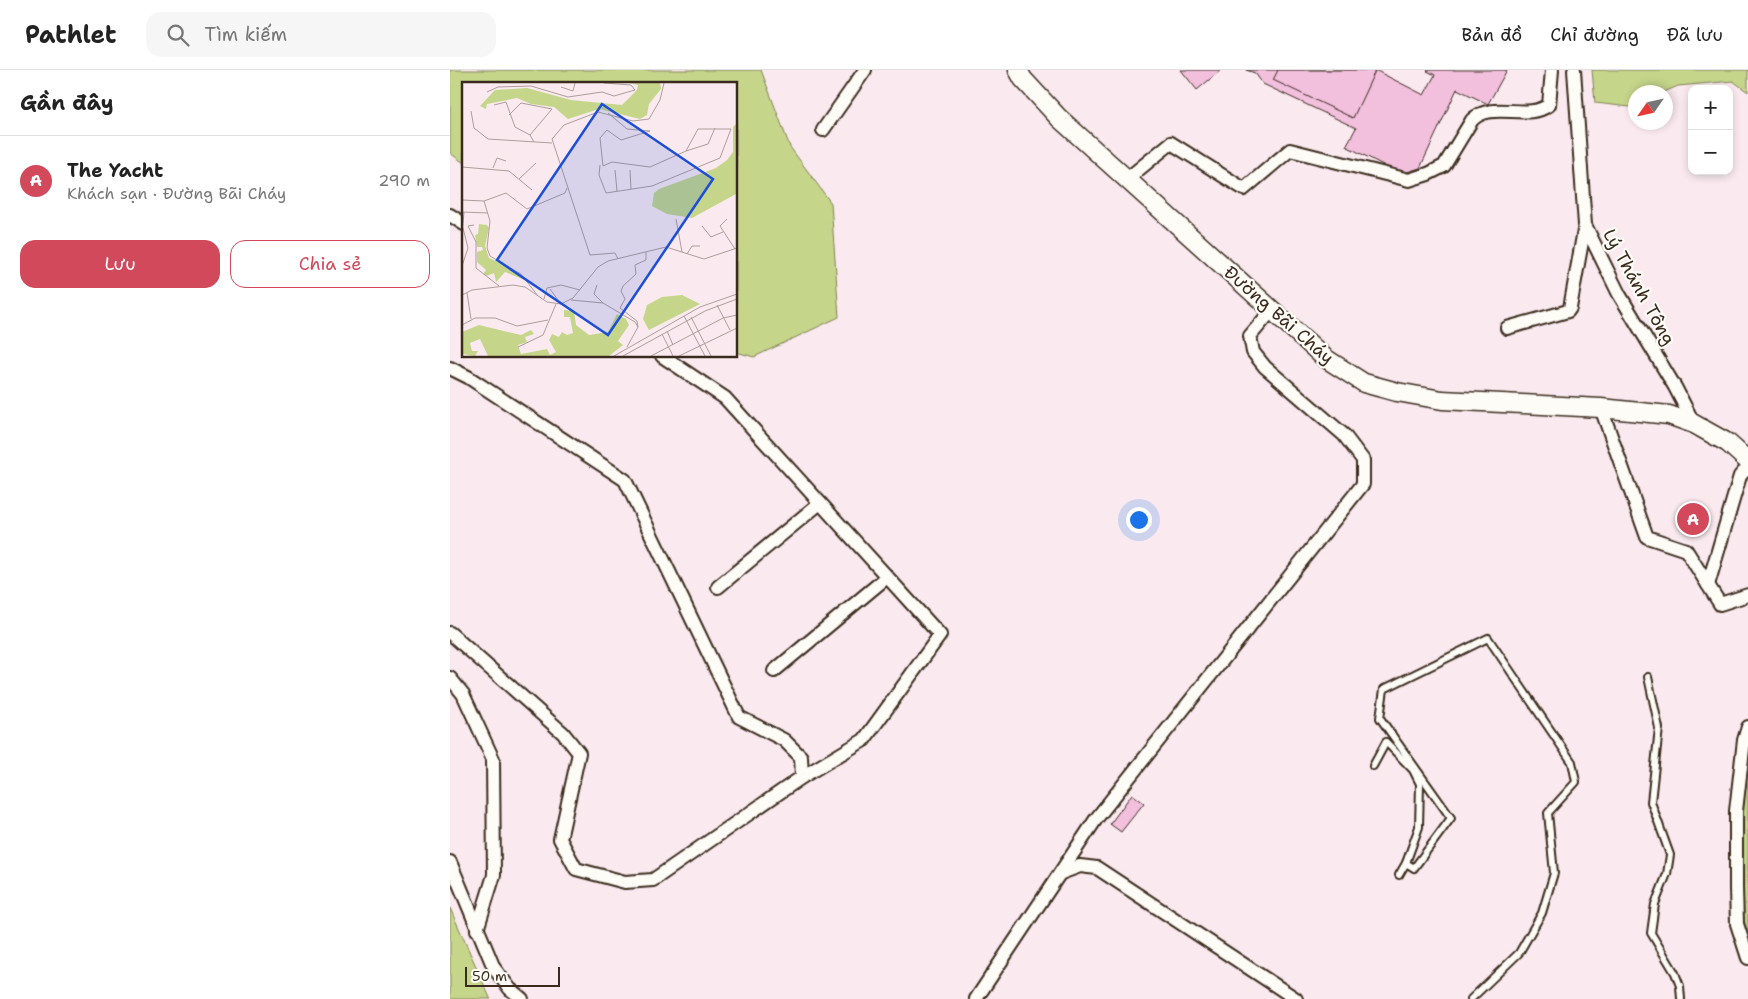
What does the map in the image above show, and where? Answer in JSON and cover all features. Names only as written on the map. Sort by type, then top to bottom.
[{"type":"main road","name":"Đường Bãi Cháy","points":[[1018,70],[1022,80],[1059,118],[1325,358],[1364,383],[1397,392],[1442,400],[1601,408],[1669,415],[1694,424],[1728,443],[1748,461]]},
{"type":"street","points":[[823,130],[865,70]]},
{"type":"street","points":[[1127,179],[1172,143],[1244,189],[1290,150],[1409,180],[1444,166],[1477,114],[1486,112],[1534,111],[1549,105],[1552,70]]},
{"type":"street","name":"Lý Thánh Tông","points":[[1574,70],[1585,225],[1619,294],[1675,387],[1694,424]]},
{"type":"street","points":[[450,215],[462,223]]},
{"type":"street","points":[[1507,328],[1568,311],[1585,225]]},
{"type":"street","points":[[976,999],[1096,819],[1363,484],[1363,460],[1344,434],[1265,367],[1254,352],[1250,336],[1272,310]]},
{"type":"street","points":[[450,633],[563,733],[579,753],[560,839],[576,869],[625,882],[653,880],[802,777],[864,740],[940,635],[725,398],[665,358]]},
{"type":"street","points":[[450,368],[468,377],[625,480],[739,717],[784,740],[801,757],[802,777]]},
{"type":"street","points":[[1601,408],[1647,537],[1686,550],[1720,604],[1748,595]]},
{"type":"street","points":[[1708,585],[1740,476],[1748,467]]},
{"type":"street","points":[[718,586],[820,503]]},
{"type":"street","points":[[774,670],[887,577]]},
{"type":"street","points":[[450,678],[463,694],[493,760],[494,875],[477,930]]},
{"type":"street","points":[[1748,728],[1744,740],[1736,811],[1737,924],[1748,958]]},
{"type":"street","points":[[450,862],[494,968],[510,989],[522,999]]},
{"type":"street","points":[[1061,874],[1080,866],[1097,868],[1296,999]]},
{"type":"lane","points":[[1406,863],[1414,868],[1451,818],[1380,718],[1384,689],[1488,638],[1572,762],[1576,782],[1548,813],[1554,873],[1542,913],[1518,953],[1470,999]]},
{"type":"lane","points":[[1648,677],[1659,728],[1651,802],[1670,854],[1666,874],[1656,904],[1651,933],[1675,973],[1680,986],[1681,999]]},
{"type":"lane","points":[[1373,766],[1386,742],[1388,729]]},
{"type":"lane","points":[[1386,742],[1413,770],[1420,784],[1419,827],[1406,863],[1399,875]]},
{"type":"green space","points":[[450,70],[761,70],[790,147],[831,203],[839,317],[754,357],[738,353],[738,82],[462,82],[462,162],[450,153]]},
{"type":"green space","points":[[1592,70],[1748,70],[1748,92],[1733,81],[1678,86],[1673,88],[1673,85],[1628,85],[1628,107],[1595,103]]},
{"type":"green space","points":[[1748,757],[1748,935],[1744,921],[1741,810]]},
{"type":"green space","points":[[450,908],[490,998],[491,999],[450,999]]},
{"type":"building","points":[[1181,70],[1221,70],[1197,90]]},
{"type":"building","points":[[1246,70],[1375,70],[1424,95],[1435,75],[1428,70],[1507,70],[1488,104],[1457,89],[1420,168],[1404,173],[1389,168],[1346,146],[1356,128],[1263,84],[1255,73]]},
{"type":"building","points":[[1278,70],[1375,71],[1353,118],[1273,80]]},
{"type":"building","points":[[1132,794],[1144,803],[1121,832],[1110,824]]},
{"type":"place","name":"The Yacht","points":[[1693,519]]}]
